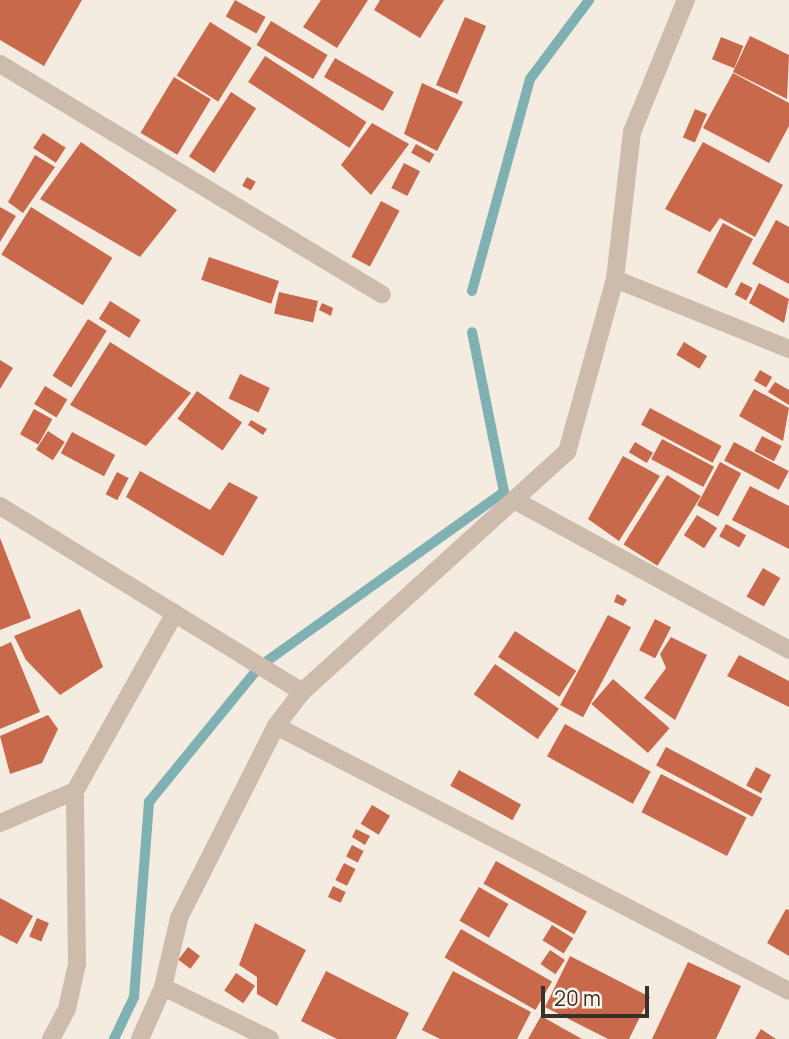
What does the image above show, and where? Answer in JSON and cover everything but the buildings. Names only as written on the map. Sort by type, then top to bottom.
[{"type":"street","points":[[140,1039],[163,987],[179,918],[276,726],[302,692],[567,452],[615,279],[632,132],[686,0]]},
{"type":"street","points":[[0,64],[382,294]]},
{"type":"street","points":[[615,279],[789,349]]},
{"type":"street","points":[[516,501],[789,650]]},
{"type":"street","points":[[0,506],[302,692]]},
{"type":"street","points":[[51,1039],[67,1009],[77,964],[75,791],[174,613]]},
{"type":"street","points":[[276,726],[789,991]]},
{"type":"street","points":[[0,822],[75,791]]},
{"type":"street","points":[[163,987],[270,1039]]},
{"type":"waterway","points":[[472,291],[530,79],[589,0]]},
{"type":"waterway","points":[[114,1039],[134,997],[149,802],[260,666],[504,492],[472,332]]}]
